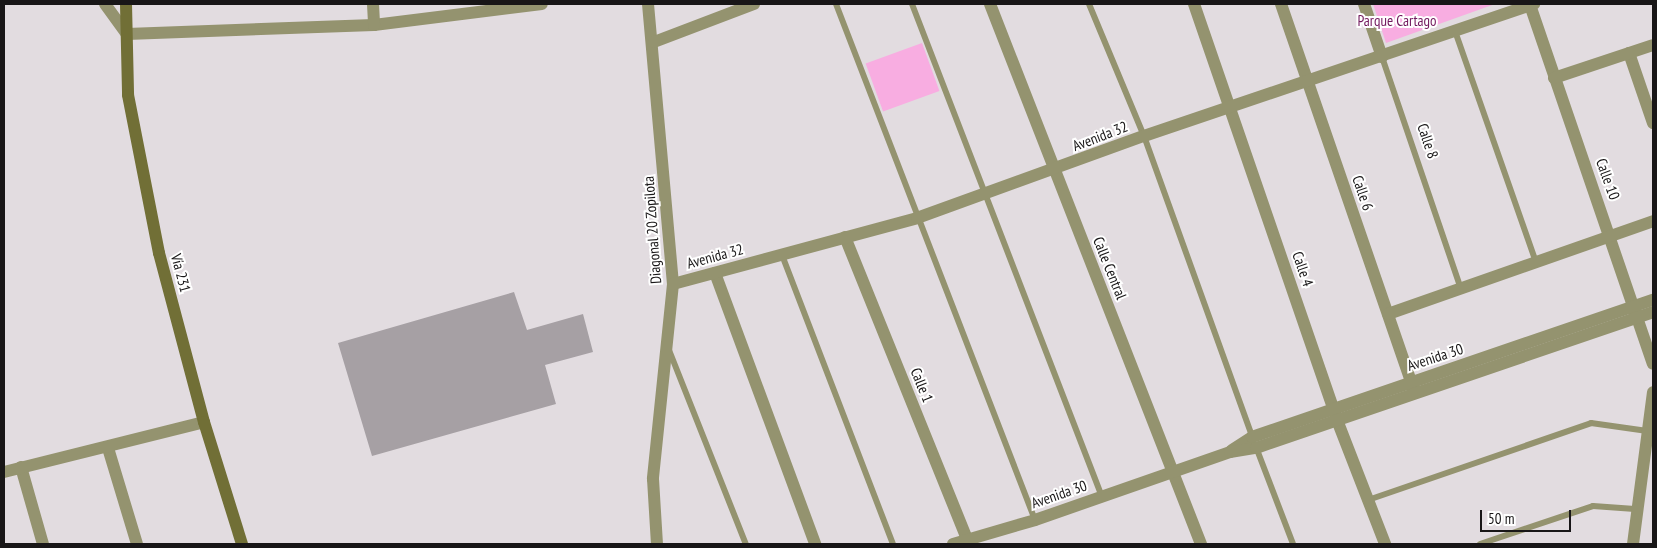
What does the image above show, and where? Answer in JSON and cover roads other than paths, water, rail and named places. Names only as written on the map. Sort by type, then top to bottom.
[{"type":"main road","name":"Vía 231","points":[[126,4],[128,95],[157,244],[204,422],[242,544]]},
{"type":"street","points":[[106,4],[127,34],[374,25],[542,4]]},
{"type":"street","points":[[373,4],[374,25]]},
{"type":"street","name":"Diagonal 20 Zopilota","points":[[648,4],[654,42],[673,284],[654,479],[657,544]]},
{"type":"street","points":[[654,42],[754,4]]},
{"type":"street","name":"Calle Central","points":[[990,4],[1201,544]]},
{"type":"street","name":"Calle 4","points":[[1194,4],[1335,414],[1384,544]]},
{"type":"street","name":"Calle 6","points":[[1281,4],[1413,387]]},
{"type":"street","name":"Calle 8","points":[[1364,4],[1382,57]]},
{"type":"street","name":"Avenida 32","points":[[673,284],[917,218],[1144,136],[1231,109],[1532,4]]},
{"type":"street","name":"Calle 10","points":[[1532,4],[1554,78],[1612,236],[1638,312],[1653,364]]},
{"type":"street","points":[[1554,78],[1653,45]]},
{"type":"street","points":[[1630,53],[1653,123]]},
{"type":"street","points":[[1388,314],[1653,221]]},
{"type":"street","name":"Calle 1","points":[[845,238],[968,542]]},
{"type":"street","points":[[715,273],[815,544]]},
{"type":"street","name":"Avenida 30","points":[[1638,312],[1653,300]]},
{"type":"street","name":"Avenida 30","points":[[953,544],[968,542],[1035,520],[1172,470],[1230,452],[1413,387],[1638,312],[1653,312]]},
{"type":"street","points":[[1633,544],[1646,431],[1653,392]]},
{"type":"street","points":[[4,472],[108,448],[204,422]]},
{"type":"street","points":[[108,448],[137,544]]},
{"type":"street","points":[[21,468],[44,544]]},
{"type":"lane","points":[[836,4],[1035,520]]},
{"type":"lane","points":[[912,4],[1102,497]]},
{"type":"lane","points":[[1089,4],[1144,136],[1254,442],[1293,544]]},
{"type":"lane","points":[[1455,31],[1536,262]]},
{"type":"lane","name":"Calle 8","points":[[1382,57],[1461,289]]},
{"type":"lane","points":[[782,255],[893,544]]},
{"type":"lane","points":[[666,342],[746,544]]},
{"type":"lane","points":[[1368,500],[1591,423],[1646,431]]},
{"type":"lane","points":[[1480,544],[1593,506],[1636,509]]},
{"type":"park label","name":"Parque Cartago","points":[[1397,21]]}]
